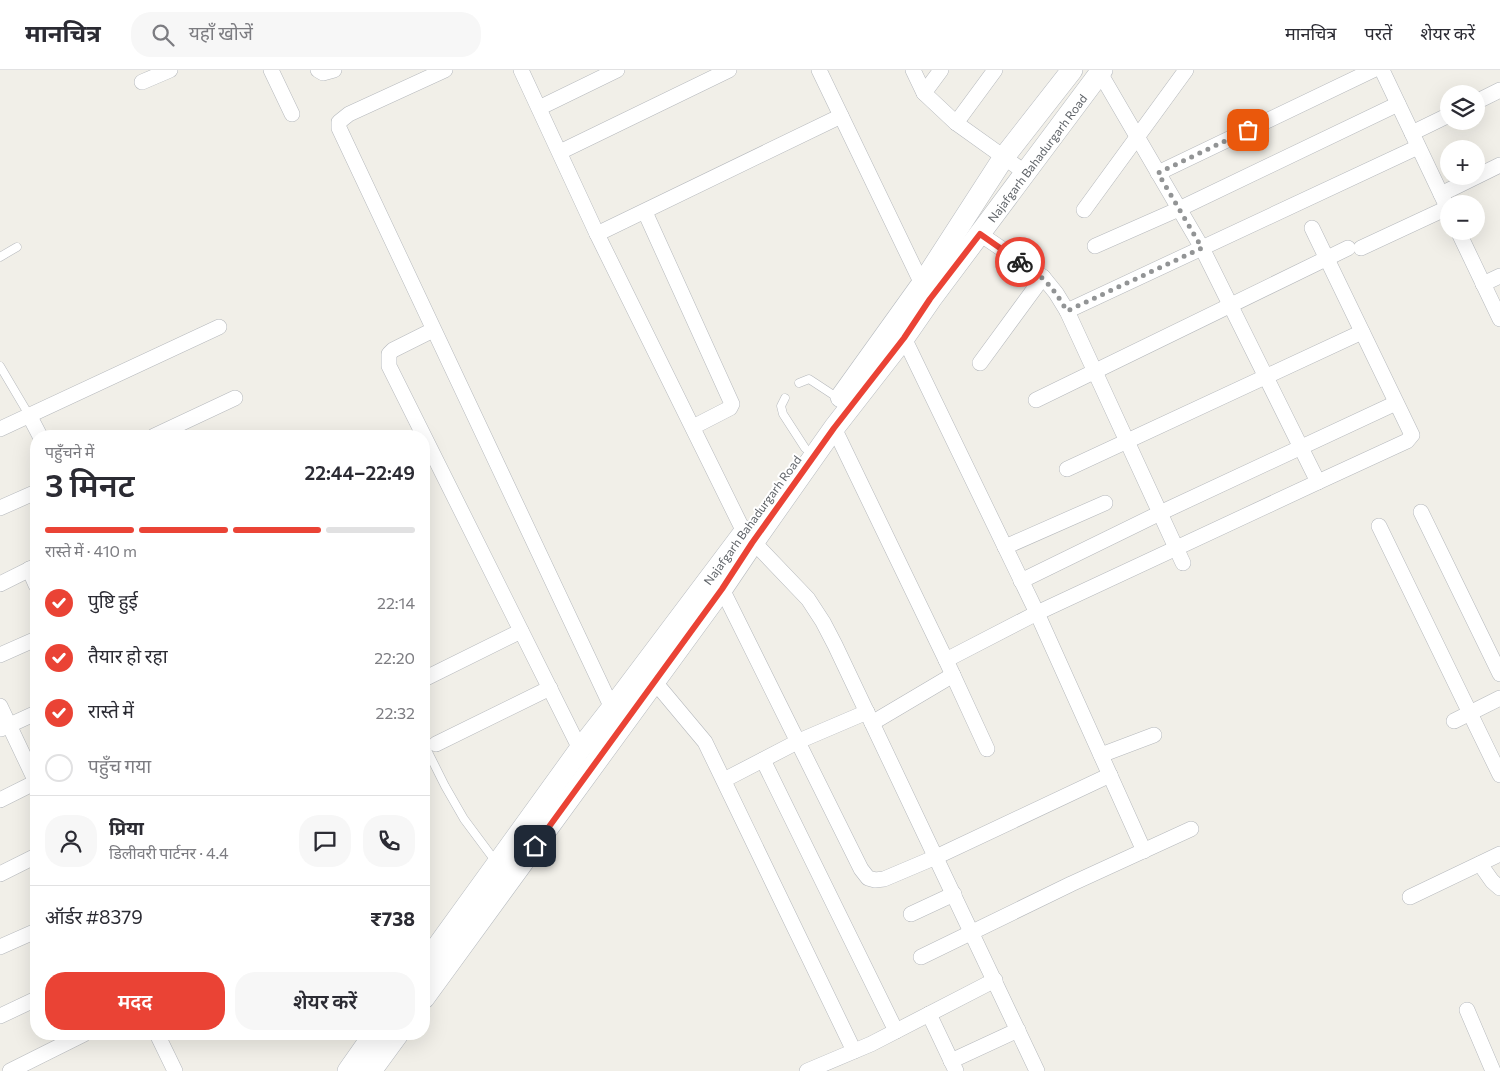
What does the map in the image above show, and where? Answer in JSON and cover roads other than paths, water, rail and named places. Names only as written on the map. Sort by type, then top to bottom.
[{"type":"main road","name":"Najafgarh Bahadurgarh Road","points":[[430,957],[497,864],[538,824],[654,681],[722,589],[748,538],[805,448],[922,284],[1004,157],[1072,70]]},
{"type":"main road","name":"Najafgarh Bahadurgarh Road","points":[[430,989],[538,824],[580,749],[904,338],[930,299],[1101,71]]},
{"type":"main road","points":[[348,1071],[370,1040]]},
{"type":"main road","points":[[371,1071],[394,1040]]},
{"type":"street","points":[[142,82],[170,70]]},
{"type":"street","points":[[271,70],[292,114]]},
{"type":"street","points":[[318,70],[323,73],[334,70]]},
{"type":"street","points":[[445,70],[349,114],[339,122],[339,128],[432,330],[612,708]]},
{"type":"street","points":[[522,70],[597,234],[748,538],[808,599],[823,622],[870,717],[1037,1071]]},
{"type":"street","points":[[539,108],[618,70]]},
{"type":"street","points":[[560,152],[729,70]]},
{"type":"street","points":[[820,70],[922,284]]},
{"type":"street","points":[[913,70],[924,93],[956,123],[1026,173]]},
{"type":"street","points":[[924,93],[941,70]]},
{"type":"street","points":[[956,123],[996,70]]},
{"type":"street","points":[[1084,210],[1186,70]]},
{"type":"street","points":[[1158,173],[1373,70]]},
{"type":"street","points":[[1382,70],[1441,194],[1500,165]]},
{"type":"street","points":[[1101,71],[1202,248],[1318,482]]},
{"type":"street","points":[[1485,98],[1500,90]]},
{"type":"street","points":[[1095,246],[1179,209],[1398,104]]},
{"type":"street","points":[[597,234],[842,116]]},
{"type":"street","points":[[1412,132],[1440,119]]},
{"type":"street","points":[[1067,311],[1418,147]]},
{"type":"street","points":[[645,212],[732,404],[730,408],[693,427]]},
{"type":"street","points":[[1036,400],[1327,258],[1440,213]]},
{"type":"street","points":[[946,660],[1037,613],[1410,439],[1412,435],[1312,228]]},
{"type":"street","points":[[980,234],[1043,276],[1056,293],[1067,311],[1183,563]]},
{"type":"street","points":[[1462,240],[1500,319]]},
{"type":"street","points":[[980,363],[1043,276]]},
{"type":"street","points":[[1483,284],[1500,276]]},
{"type":"street","points":[[0,430],[219,327]]},
{"type":"street","points":[[421,430],[389,366],[389,354],[393,350],[432,330]]},
{"type":"street","points":[[1067,469],[1362,332]]},
{"type":"street","points":[[904,338],[1037,613],[1144,851]]},
{"type":"street","points":[[167,430],[235,398]]},
{"type":"street","points":[[1021,581],[1160,513],[1396,403]]},
{"type":"street","points":[[29,415],[37,430]]},
{"type":"street","points":[[834,428],[987,749]]},
{"type":"street","points":[[430,448],[580,749]]},
{"type":"street","points":[[0,508],[30,495]]},
{"type":"street","points":[[1005,547],[1105,503]]},
{"type":"street","points":[[1421,512],[1500,674]]},
{"type":"street","points":[[1380,526],[1500,775]]},
{"type":"street","points":[[0,584],[30,569]]},
{"type":"street","points":[[722,589],[861,869],[868,878],[875,880],[884,879],[936,857],[1110,775]]},
{"type":"street","points":[[430,676],[521,631]]},
{"type":"street","points":[[0,656],[30,642]]},
{"type":"street","points":[[724,780],[798,741],[870,717],[953,675]]},
{"type":"street","points":[[654,681],[705,742],[854,1051]]},
{"type":"street","points":[[430,744],[550,688]]},
{"type":"street","points":[[1454,721],[1500,698]]},
{"type":"street","points":[[0,706],[4,727],[30,772]]},
{"type":"street","points":[[4,727],[30,716]]},
{"type":"street","points":[[1101,755],[1154,734]]},
{"type":"street","points":[[763,760],[896,1031]]},
{"type":"street","points":[[0,800],[30,785]]},
{"type":"street","points":[[920,957],[1191,829]]},
{"type":"street","points":[[1410,897],[1500,854]]},
{"type":"street","points":[[0,874],[30,859]]},
{"type":"street","points":[[1480,864],[1492,881],[1500,888]]},
{"type":"street","points":[[911,914],[954,894]]},
{"type":"street","points":[[0,948],[30,933]]},
{"type":"street","points":[[807,1071],[896,1031],[995,980]]},
{"type":"street","points":[[0,1016],[30,1002]]},
{"type":"street","points":[[1467,1010],[1493,1071]]},
{"type":"street","points":[[929,1014],[953,1066],[1018,1030]]},
{"type":"street","points":[[10,1071],[72,1040]]},
{"type":"street","points":[[160,1040],[169,1069]]},
{"type":"lane","points":[[0,257],[18,247]]},
{"type":"lane","points":[[0,366],[29,415]]},
{"type":"lane","points":[[799,383],[809,379],[840,399]]},
{"type":"lane","points":[[785,398],[781,406],[783,414],[805,448]]},
{"type":"lane","points":[[430,744],[444,786],[497,864]]}]
